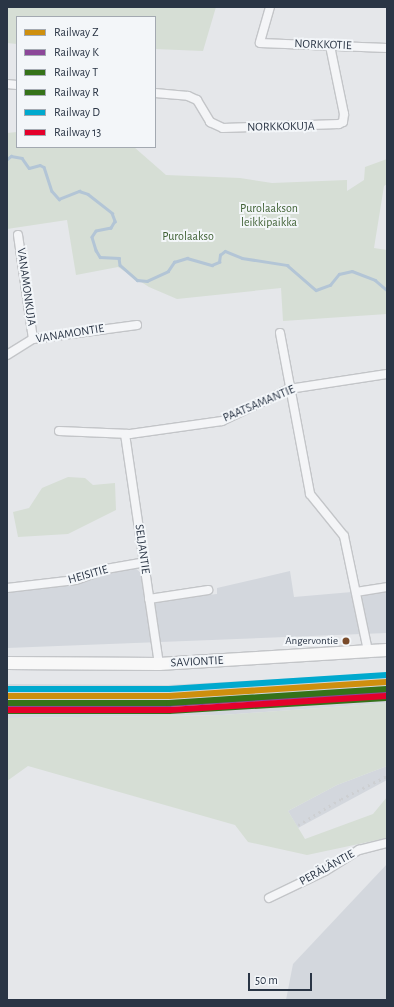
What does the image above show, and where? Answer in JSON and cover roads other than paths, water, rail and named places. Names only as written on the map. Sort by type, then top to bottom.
[{"type":"main road","name":"SAVIONTIE","points":[[7,663],[158,664],[387,650]]},
{"type":"street","name":"NORKKOTIE","points":[[270,7],[260,43],[387,48]]},
{"type":"street","name":"NORKKOKUJA","points":[[156,93],[188,96],[197,100],[210,122],[223,128],[339,124],[343,122],[344,114],[330,46]]},
{"type":"street","name":"VANAMONKUJA","points":[[18,235],[33,339]]},
{"type":"street","name":"VANAMONTIE","points":[[7,355],[33,339],[137,325]]},
{"type":"street","points":[[280,333],[289,389],[310,494],[344,536],[368,651]]},
{"type":"street","name":"PAATSAMANTIE","points":[[59,431],[125,434],[222,421],[289,389],[387,374]]},
{"type":"street","name":"SELJANTIE","points":[[125,434],[158,664]]},
{"type":"street","name":"HEISITIE","points":[[7,588],[76,580],[106,569],[144,562]]},
{"type":"street","points":[[356,592],[387,587]]},
{"type":"street","points":[[149,599],[208,590]]},
{"type":"street","name":"PERÄLÄNTIE","points":[[269,898],[325,871],[359,850],[387,843]]},
{"type":"waterway","points":[[7,159],[11,156],[22,158],[29,168],[40,165],[44,167],[52,191],[59,199],[79,191],[88,194],[112,213],[115,221],[111,228],[96,231],[92,237],[96,250],[100,257],[119,258],[120,265],[137,280],[147,281],[168,271],[174,262],[187,258],[212,265],[219,262],[220,255],[225,251],[242,258],[287,265],[316,290],[330,285],[339,274],[352,271],[375,280],[387,290]]},
{"type":"railway","points":[[298,825],[341,799],[387,776]]},
{"type":"rail line","name":"D","points":[[7,689],[169,689],[387,675]]},
{"type":"rail line","name":"Z","points":[[7,696],[169,696],[387,682]]},
{"type":"rail line","name":"R","points":[[7,703],[169,703],[387,689]]},
{"type":"rail line","name":"K","points":[[7,704],[169,704],[387,691]]},
{"type":"rail line","name":"13","points":[[7,710],[170,710],[387,696]]},
{"type":"rail line","name":"T","points":[[7,711],[169,711],[387,698]]},
{"type":"place","name":"Angervontie","points":[[346,641]]},
{"type":"park label","name":"Purolaakson leikkipaikka","points":[[269,216]]},
{"type":"park label","name":"Purolaakso","points":[[188,237]]}]
